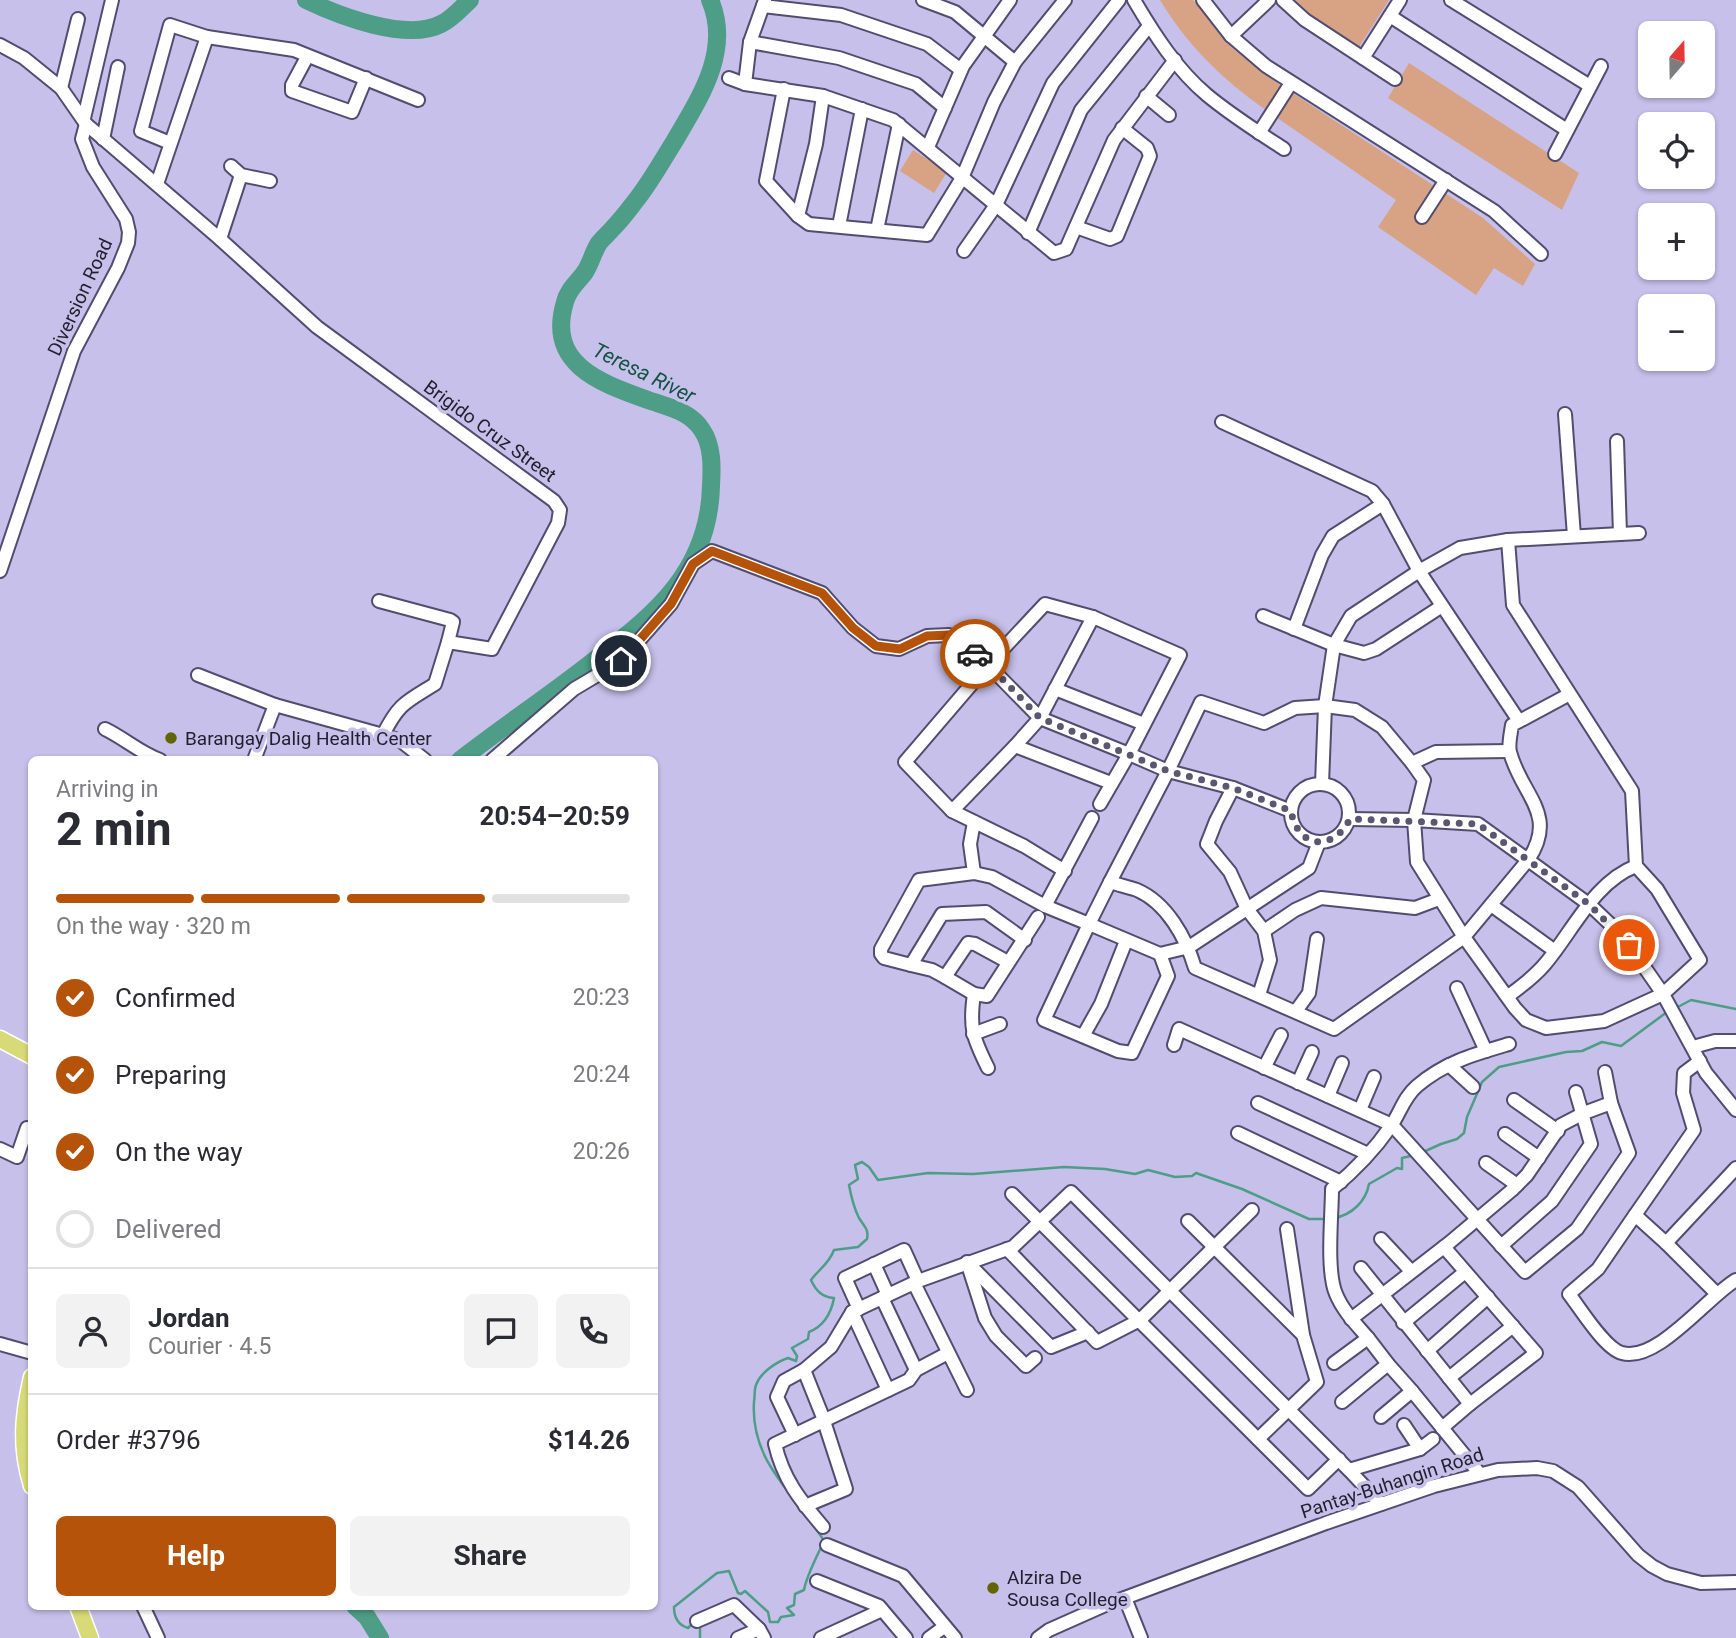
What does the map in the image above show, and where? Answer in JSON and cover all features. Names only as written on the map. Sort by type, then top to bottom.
[{"type":"main road","points":[[0,1039],[28,1054]]},
{"type":"main road","points":[[28,1393],[22,1438],[28,1467]]},
{"type":"main road","points":[[80,1610],[90,1638]]},
{"type":"street","points":[[85,121],[112,0]]},
{"type":"street","points":[[923,0],[955,12],[1015,62]]},
{"type":"street","points":[[784,89],[766,181],[798,216],[809,224],[927,236],[962,177],[994,102],[1015,62],[1065,0]]},
{"type":"street","points":[[964,251],[996,205],[1053,83],[1119,0]]},
{"type":"street","points":[[1134,0],[1149,26],[1205,93],[1284,149]]},
{"type":"street","points":[[1203,0],[1231,36],[1266,66],[1494,211],[1541,254]]},
{"type":"street","points":[[1231,36],[1269,0]]},
{"type":"street","points":[[1283,0],[1305,20],[1395,79]]},
{"type":"street","points":[[1363,58],[1400,0]]},
{"type":"street","points":[[1451,0],[1590,86]]},
{"type":"street","points":[[928,147],[961,70],[1007,1]]},
{"type":"street","points":[[745,83],[750,42],[764,3],[841,15],[927,44],[961,70]]},
{"type":"street","points":[[1390,16],[1567,130]]},
{"type":"street","points":[[61,88],[78,19]]},
{"type":"street","points":[[170,143],[141,131],[170,25],[208,37],[294,50],[418,100]]},
{"type":"street","points":[[1028,233],[1081,110],[1149,26]]},
{"type":"street","points":[[157,184],[208,37]]},
{"type":"street","points":[[750,42],[839,58],[916,83],[945,108]]},
{"type":"street","name":"Brigido Cruz Street","points":[[0,45],[24,58],[61,88],[85,121],[103,139],[317,327],[554,501],[560,510],[558,523],[492,649],[456,641],[448,642]]},
{"type":"street","points":[[307,57],[292,85],[292,91],[352,112],[366,78]]},
{"type":"street","points":[[729,78],[823,96],[899,124],[1054,253],[1066,249],[1114,140],[1175,60]]},
{"type":"street","points":[[1555,155],[1601,66]]},
{"type":"street","points":[[103,139],[118,67]]},
{"type":"street","points":[[1259,132],[1291,83]]},
{"type":"street","points":[[798,216],[816,144],[823,96]]},
{"type":"street","points":[[1146,96],[1169,115]]},
{"type":"street","points":[[839,226],[862,109]]},
{"type":"street","name":"Diversion Road","points":[[0,571],[74,351],[118,268],[128,243],[129,232],[125,219],[93,167],[82,139],[85,121]]},
{"type":"street","points":[[877,230],[899,124]]},
{"type":"street","points":[[1076,227],[1110,239],[1116,236],[1150,156],[1147,148],[1122,128]]},
{"type":"street","points":[[220,239],[236,171],[270,181]]},
{"type":"street","points":[[1422,217],[1446,180]]},
{"type":"street","points":[[1565,414],[1574,536]]},
{"type":"street","points":[[1222,422],[1372,491],[1383,504],[1419,571],[1519,721]]},
{"type":"street","points":[[1617,441],[1620,534]]},
{"type":"street","points":[[1294,629],[1322,555],[1333,536],[1383,504]]},
{"type":"street","points":[[1322,784],[1325,706],[1334,645],[1351,616],[1419,571],[1460,548],[1508,540],[1639,533]]},
{"type":"street","points":[[1160,954],[1168,976],[1132,1053],[1118,1051],[1044,1020],[1089,924],[1201,702],[1264,723],[1295,708],[1325,706],[1355,710],[1382,727],[1424,780],[1414,820],[1418,862],[1464,937],[1526,1020],[1546,1028],[1604,1021],[1665,999],[1700,960],[1657,889],[1636,866],[1632,791],[1568,695],[1513,605],[1508,540]]},
{"type":"street","points":[[497,756],[574,690],[621,661],[671,604],[693,564],[712,551],[822,593],[853,628],[876,646],[900,649],[927,636],[949,635],[989,665],[1040,718],[1168,771],[1233,788],[1291,811]]},
{"type":"street","points":[[379,601],[453,622],[435,684],[402,705],[395,712],[383,735]]},
{"type":"street","points":[[1065,871],[1024,846],[952,811],[905,762],[1045,604],[1093,617],[1180,655],[1100,804]]},
{"type":"street","points":[[1263,616],[1334,645],[1364,653],[1376,649],[1442,606]]},
{"type":"street","points":[[952,811],[1040,718],[1093,617]]},
{"type":"street","points":[[198,676],[275,705],[401,741],[421,756]]},
{"type":"street","points":[[1055,689],[1144,724]]},
{"type":"street","points":[[1110,882],[1139,891],[1165,910],[1189,947],[1195,968],[1334,1028],[1464,937],[1528,860],[1538,844],[1541,828],[1509,751],[1512,725],[1568,695]]},
{"type":"street","points":[[258,756],[275,705]]},
{"type":"street","points":[[105,729],[119,735],[150,756]]},
{"type":"street","points":[[1015,746],[1111,783]]},
{"type":"street","points":[[1412,763],[1436,752],[1509,751]]},
{"type":"street","points":[[1322,784],[1337,790],[1348,805],[1350,819],[1344,831],[1333,840],[1319,842],[1303,836],[1293,826],[1291,811],[1296,796],[1308,787],[1322,784]]},
{"type":"street","points":[[1233,788],[1208,844],[1230,872],[1247,909],[1264,931],[1270,960],[1259,995]]},
{"type":"street","points":[[1092,818],[1042,912],[987,996],[974,995],[932,970],[884,958],[881,954],[881,949],[919,880],[974,873],[992,877],[1042,912],[1089,924],[1160,954],[1189,947],[1309,868],[1319,842]]},
{"type":"street","points":[[1350,819],[1478,824],[1590,905],[1629,945],[1665,999],[1706,1073],[1736,1110]]},
{"type":"street","points":[[974,822],[970,844],[974,873]]},
{"type":"street","points":[[1508,996],[1530,980],[1606,884],[1620,872],[1636,866]]},
{"type":"street","points":[[1264,931],[1295,910],[1321,898],[1415,908],[1439,899]]},
{"type":"street","points":[[1491,905],[1555,951]]},
{"type":"street","points":[[911,965],[942,914],[986,912],[1025,940]]},
{"type":"street","points":[[1296,1012],[1309,993],[1317,939]]},
{"type":"street","points":[[1083,1036],[1101,1004],[1126,941]]},
{"type":"street","points":[[945,977],[968,943],[975,944],[1008,962]]},
{"type":"street","points":[[1457,988],[1486,1051]]},
{"type":"street","points":[[974,995],[971,1018],[973,1034],[988,1068]]},
{"type":"street","points":[[973,1034],[1000,1024]]},
{"type":"street","points":[[1174,1045],[1182,1024],[1264,1068],[1392,1125],[1525,1272],[1577,1228],[1629,1153],[1611,1103],[1605,1072]]},
{"type":"street","points":[[1264,1068],[1281,1035]]},
{"type":"street","points":[[1693,1047],[1715,1041],[1736,1041]]},
{"type":"street","points":[[1479,1473],[1351,1319],[1334,1291],[1331,1243],[1337,1185],[1392,1125],[1403,1102],[1416,1086],[1458,1059],[1509,1044]]},
{"type":"street","points":[[1298,1083],[1312,1052]]},
{"type":"street","points":[[1700,1061],[1684,1073],[1683,1093],[1694,1130],[1598,1269],[1569,1294],[1605,1341],[1621,1353],[1640,1353],[1660,1344],[1716,1293],[1736,1280]]},
{"type":"street","points":[[1328,1096],[1342,1063]]},
{"type":"street","points":[[1449,1065],[1473,1087]]},
{"type":"street","points":[[1360,1110],[1374,1077]]},
{"type":"street","points":[[1501,1246],[1552,1201],[1591,1144],[1576,1091]]},
{"type":"street","points":[[1514,1100],[1558,1130]]},
{"type":"street","points":[[1258,1103],[1368,1154]]},
{"type":"street","points":[[1351,1319],[1444,1247],[1517,1185],[1561,1125],[1611,1103]]},
{"type":"street","points":[[0,1149],[18,1157],[27,1128]]},
{"type":"street","points":[[1238,1133],[1337,1185]]},
{"type":"street","points":[[1505,1135],[1539,1158]]},
{"type":"street","points":[[1486,1163],[1517,1185]]},
{"type":"street","points":[[1666,1243],[1736,1168]]},
{"type":"street","points":[[795,1436],[777,1397],[784,1381],[804,1370],[831,1347],[855,1311],[916,1282],[1007,1249],[1071,1192],[1381,1504]]},
{"type":"street","points":[[1013,1194],[1308,1489],[1339,1460]]},
{"type":"street","points":[[1007,1249],[1097,1342],[1140,1320],[1252,1210]]},
{"type":"street","points":[[1635,1215],[1716,1293]]},
{"type":"street","points":[[1188,1221],[1303,1335]]},
{"type":"street","points":[[1258,1439],[1317,1382],[1303,1335],[1287,1229]]},
{"type":"street","points":[[1381,1239],[1411,1271]]},
{"type":"street","points":[[1442,1428],[1536,1353],[1444,1247]]},
{"type":"street","points":[[888,1390],[855,1311],[845,1278],[904,1250],[916,1282],[967,1390]]},
{"type":"street","points":[[967,1262],[1051,1347],[1088,1332]]},
{"type":"street","points":[[967,1262],[985,1318],[996,1336],[1026,1366],[1035,1357]]},
{"type":"street","points":[[874,1264],[916,1370]]},
{"type":"street","points":[[1361,1268],[1470,1404]]},
{"type":"street","points":[[1403,1323],[1465,1272]]},
{"type":"street","points":[[1427,1351],[1488,1297]]},
{"type":"street","points":[[1449,1378],[1513,1326]]},
{"type":"street","points":[[1334,1363],[1368,1338]]},
{"type":"street","points":[[0,1343],[28,1352]]},
{"type":"street","points":[[823,1527],[780,1466],[775,1444],[909,1380],[916,1370],[948,1353]]},
{"type":"street","points":[[1342,1402],[1388,1364]]},
{"type":"street","points":[[804,1370],[846,1489],[806,1506]]},
{"type":"street","points":[[1381,1417],[1412,1391]]},
{"type":"street","points":[[1404,1425],[1419,1449]]},
{"type":"street","points":[[1349,1470],[1419,1449],[1433,1439]]},
{"type":"street","name":"Pantay-Buhangin Road","points":[[1038,1638],[1061,1624],[1125,1598],[1381,1504],[1479,1473],[1517,1468],[1553,1471],[1578,1487],[1638,1555],[1667,1574],[1701,1583],[1736,1582]]},
{"type":"street","points":[[827,1545],[903,1576],[955,1638]]},
{"type":"street","points":[[817,1581],[878,1606],[906,1638]]},
{"type":"street","points":[[1125,1598],[1141,1638]]},
{"type":"street","points":[[697,1621],[734,1605],[762,1634]]},
{"type":"street","points":[[145,1610],[158,1638]]},
{"type":"street","points":[[821,1638],[882,1610]]},
{"type":"street","points":[[929,1638],[944,1626]]},
{"type":"street","points":[[738,1638],[762,1634]]},
{"type":"shaded area","points":[[1160,0],[1193,0],[1232,48],[1281,86],[1266,110],[1207,61],[1182,32]]},
{"type":"shaded area","points":[[1294,0],[1389,0],[1359,47],[1308,13]]},
{"type":"shaded area","points":[[1409,63],[1579,173],[1562,210],[1388,98]]},
{"type":"shaded area","points":[[1291,92],[1483,218],[1535,264],[1523,286],[1494,268],[1476,295],[1378,227],[1396,200],[1276,117]]},
{"type":"shaded area","points":[[913,150],[947,172],[934,193],[900,171]]},
{"type":"waterway","name":"Teresa River","points":[[306,0],[373,25],[410,30],[427,29],[441,24],[470,0]]},
{"type":"waterway","name":"Teresa River","points":[[465,756],[618,642],[659,606],[690,565],[701,542],[708,515],[712,472],[706,436],[685,414],[613,386],[582,368],[563,342],[561,324],[568,293],[585,272],[599,243],[647,185],[702,92],[710,74],[717,38],[716,19],[710,0]]},
{"type":"waterway","points":[[1676,1008],[1691,1000],[1736,1009]]},
{"type":"waterway","points":[[1421,1153],[1457,1139],[1464,1133],[1467,1117],[1482,1082],[1499,1067],[1582,1051],[1602,1042],[1621,1046],[1667,1012]]},
{"type":"waterway","points":[[1334,1218],[1347,1214],[1357,1206],[1365,1196],[1369,1184],[1397,1168],[1402,1169],[1402,1158],[1415,1155]]},
{"type":"waterway","points":[[694,1622],[688,1628],[679,1623],[674,1607],[717,1573],[729,1571],[738,1593],[745,1591],[768,1612],[770,1622],[778,1622],[781,1617],[794,1615],[787,1608],[794,1605],[795,1594],[804,1590],[824,1541],[777,1477],[759,1443],[755,1424],[755,1387],[761,1376],[778,1362],[788,1358],[796,1361],[797,1356],[792,1348],[808,1339],[809,1332],[823,1323],[829,1314],[834,1298],[820,1293],[811,1280],[827,1263],[834,1250],[858,1247],[867,1239],[867,1230],[859,1218],[849,1185],[858,1179],[855,1165],[862,1162],[878,1180],[928,1173],[973,1174],[1064,1167],[1135,1174],[1148,1170],[1175,1177],[1192,1176],[1196,1173],[1242,1189],[1309,1219],[1327,1219]]},
{"type":"waterway","name":"Teresa River","points":[[359,1610],[380,1638]]},
{"type":"waterway","points":[[700,1624],[700,1638]]},
{"type":"way so far","points":[[975,654],[1040,718],[1168,771],[1233,788],[1291,811],[1293,826],[1303,836],[1319,842],[1333,840],[1344,831],[1350,819],[1478,824],[1590,905],[1629,945]]},
{"type":"place","name":"Barangay Dalig Health Center","points":[[171,738]]},
{"type":"place","name":"Alzira De Sousa College","points":[[993,1588]]},
{"type":"route","points":[[621,661],[671,604],[693,564],[712,551],[805,584],[822,593],[853,628],[876,646],[900,649],[927,636],[949,635],[975,654]]}]
